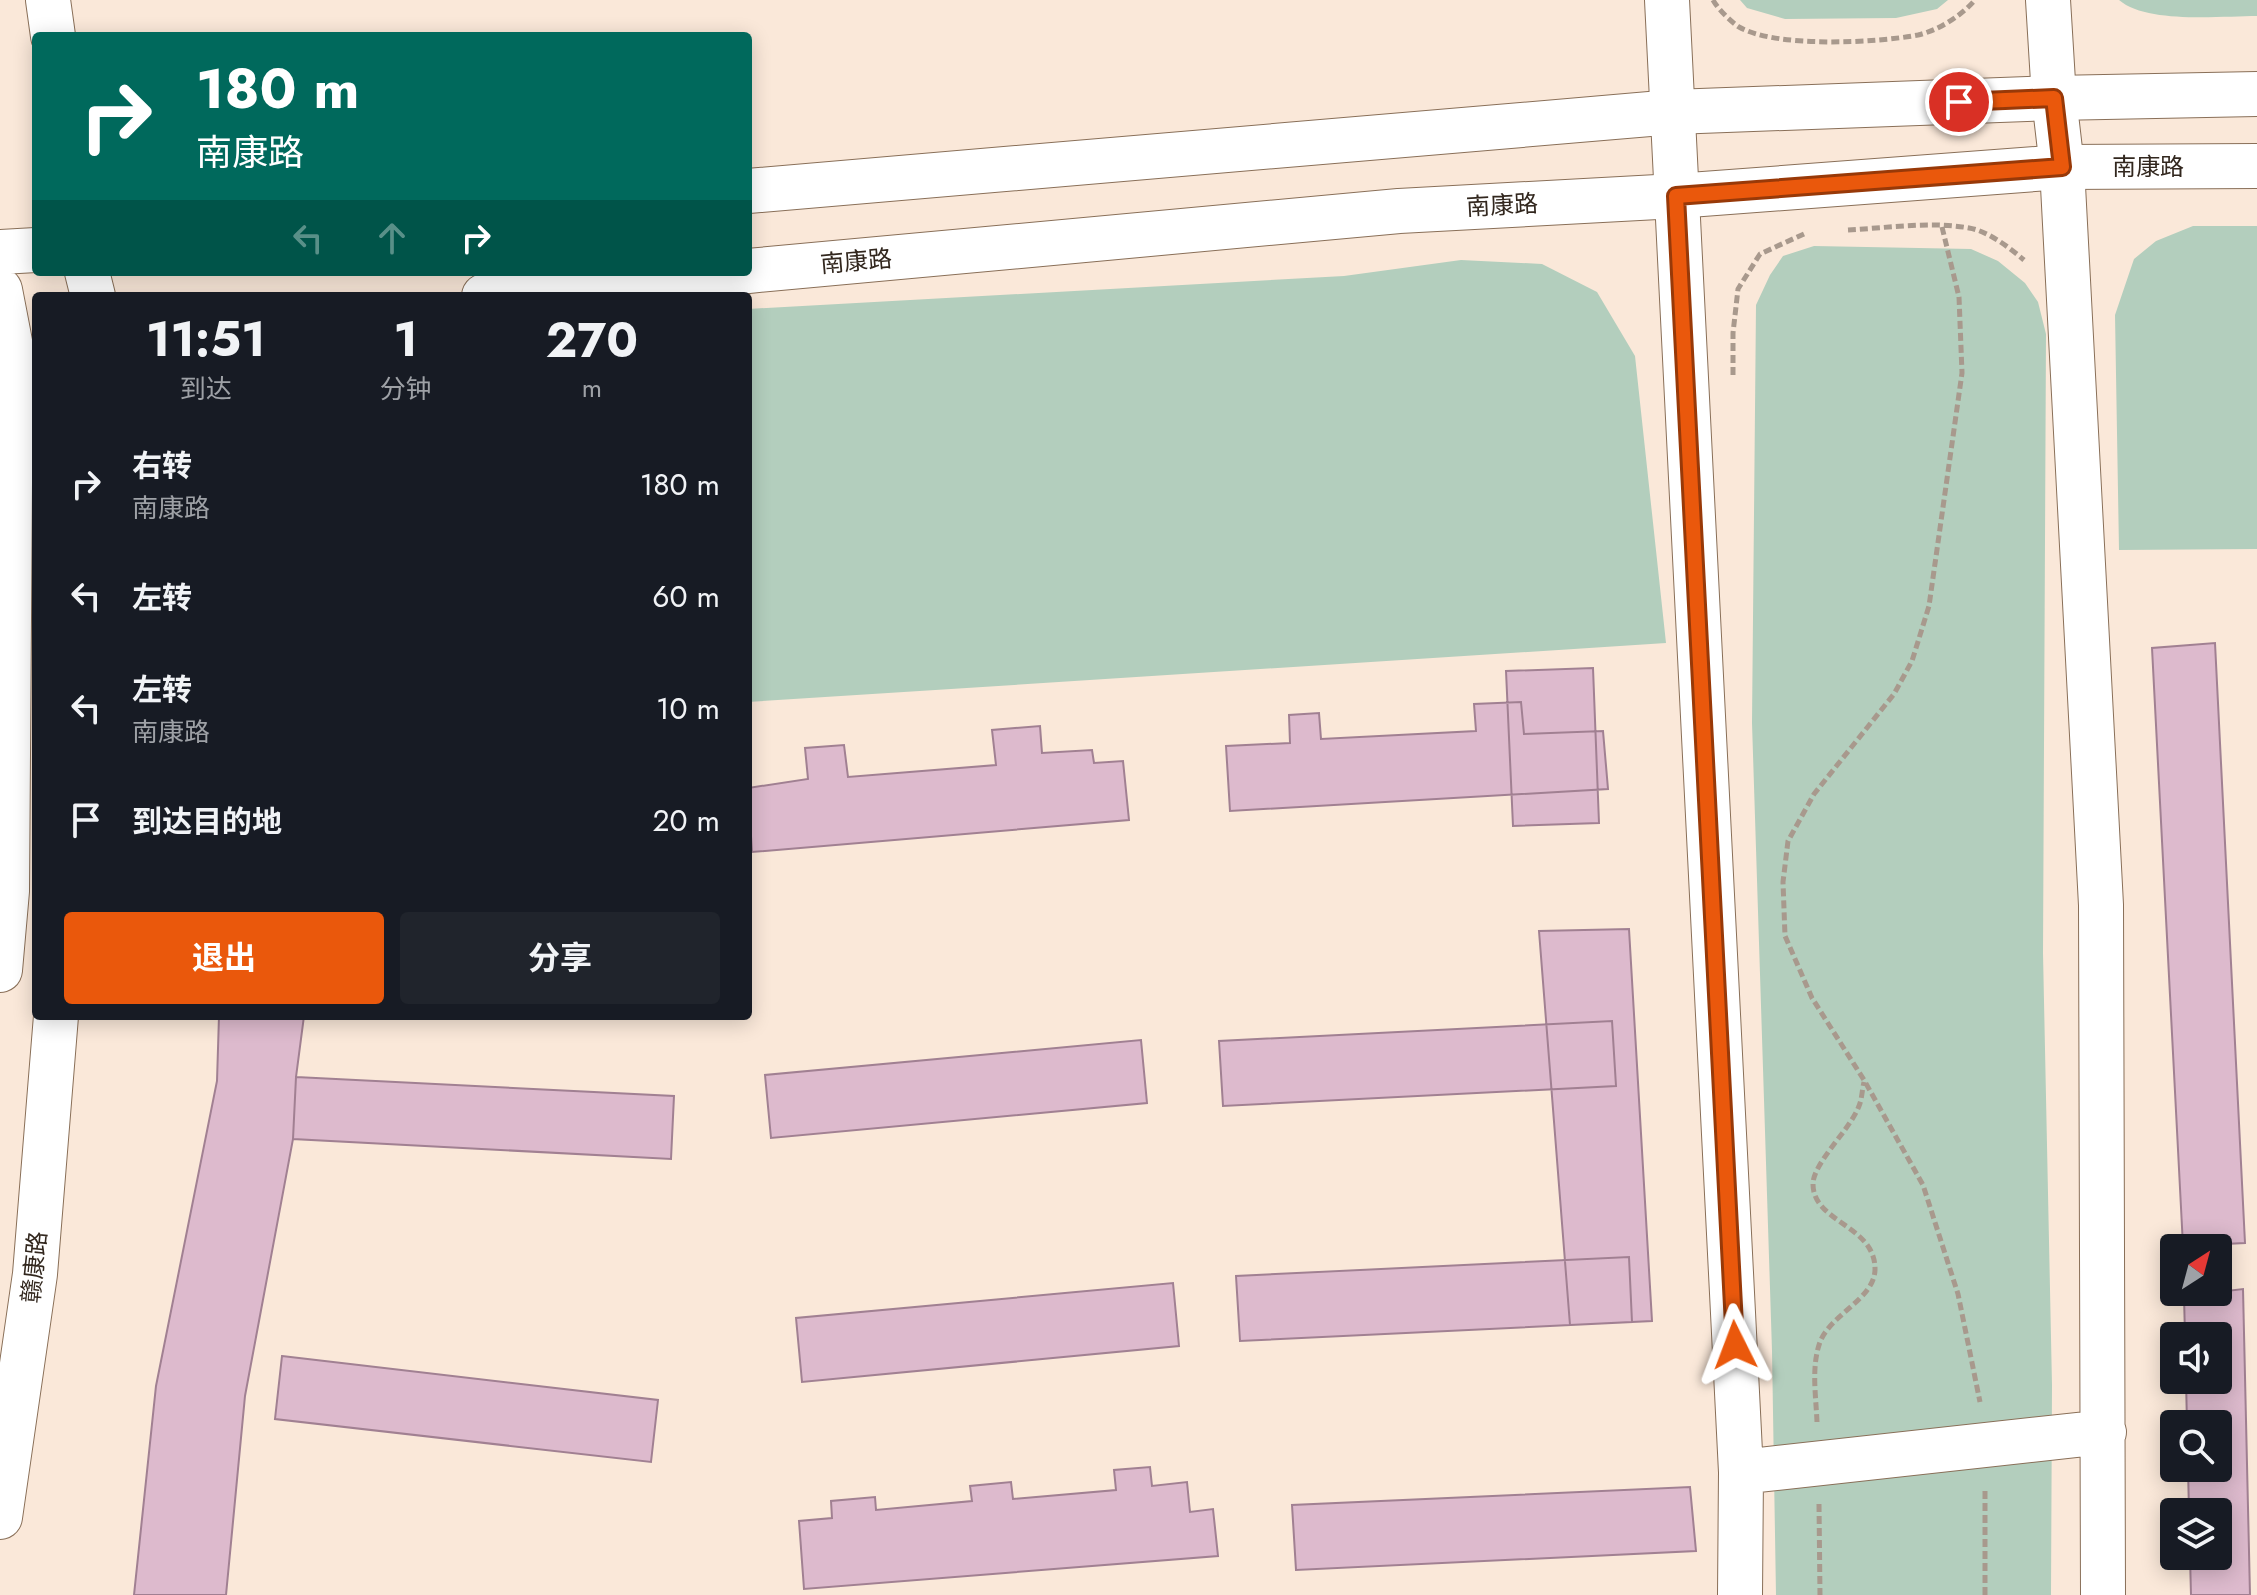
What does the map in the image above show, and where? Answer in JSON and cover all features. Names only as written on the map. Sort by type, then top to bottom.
[{"type":"main road","points":[[48,0],[52,32]]},
{"type":"main road","points":[[1667,0],[1741,1472],[1740,1595]]},
{"type":"main road","points":[[2048,0],[2062,167],[2101,905],[2103,1595]]},
{"type":"main road","points":[[752,191],[1673,112],[2257,94]]},
{"type":"main road","name":"南康路","points":[[752,271],[1399,211],[1676,196],[2062,167],[2257,166]]},
{"type":"main road","points":[[0,252],[32,250]]},
{"type":"main road","points":[[527,292],[698,276]]},
{"type":"main road","points":[[0,290],[16,346],[7,891],[0,970]]},
{"type":"main road","name":"赣康路","points":[[0,1517],[35,1274],[56,1020]]},
{"type":"main road","points":[[1741,1472],[2104,1432]]},
{"type":"path","points":[[1713,0],[1739,27],[1771,37],[1841,42],[1920,34],[1963,15],[1975,0]]},
{"type":"path","points":[[1833,231],[1909,226],[1972,228],[2008,247],[2034,269]]},
{"type":"path","points":[[1942,227],[1959,297],[1962,373],[1929,606],[1912,661],[1894,694],[1814,794],[1788,841],[1783,882],[1785,936],[1812,998],[1864,1080],[1923,1185],[1958,1294],[1978,1384],[1981,1414]]},
{"type":"path","points":[[1733,381],[1733,333],[1738,289],[1760,254],[1803,233],[1818,232]]},
{"type":"path","points":[[1817,1423],[1815,1362],[1821,1341],[1830,1324],[1863,1295],[1872,1283],[1875,1270],[1864,1238],[1835,1219],[1812,1188],[1815,1170],[1849,1126],[1860,1105],[1864,1080]]},
{"type":"path","points":[[1985,1475],[1985,1595]]},
{"type":"path","points":[[1818,1500],[1820,1595]]},
{"type":"green space","points":[[1740,0],[1948,0],[1937,9],[1896,18],[1785,19],[1747,8]]},
{"type":"green space","points":[[2119,0],[2257,0],[2257,16],[2165,16],[2131,8]]},
{"type":"green space","points":[[2193,226],[2257,226],[2257,549],[2119,550],[2115,315],[2134,259],[2156,241]]},
{"type":"green space","points":[[1814,246],[1971,249],[1998,261],[2025,283],[2038,302],[2046,334],[2043,953],[2052,1385],[2051,1595],[1776,1595],[1772,1351],[1752,723],[1756,305],[1783,256]]},
{"type":"green space","points":[[1461,260],[1542,264],[1597,292],[1635,356],[1666,643],[752,702],[752,309],[1344,276]]},
{"type":"building","points":[[2215,643],[2245,1243],[2232,1244],[2232,1234],[2182,1234],[2152,648]]},
{"type":"building","points":[[1593,668],[1599,823],[1513,826],[1506,671]]},
{"type":"building","points":[[1521,702],[1524,734],[1603,731],[1608,789],[1230,811],[1226,746],[1290,743],[1289,715],[1319,713],[1321,739],[1476,731],[1474,704]]},
{"type":"building","points":[[1040,726],[1042,753],[1092,750],[1094,763],[1123,761],[1129,820],[752,852],[752,787],[808,779],[805,748],[844,745],[848,777],[996,765],[992,730]]},
{"type":"building","points":[[1629,929],[1652,1321],[1570,1325],[1539,931]]},
{"type":"building","points":[[219,1020],[303,1020],[296,1077],[293,1139],[245,1396],[226,1595],[134,1595],[156,1386],[217,1081]]},
{"type":"building","points":[[1612,1021],[1616,1086],[1223,1106],[1219,1041]]},
{"type":"building","points":[[1141,1040],[1147,1103],[771,1138],[765,1075]]},
{"type":"building","points":[[296,1077],[674,1096],[671,1159],[293,1139]]},
{"type":"building","points":[[1629,1257],[1632,1322],[1240,1341],[1236,1276]]},
{"type":"building","points":[[1173,1283],[1179,1346],[802,1382],[796,1318]]},
{"type":"building","points":[[2243,1289],[2250,1595],[2191,1595],[2190,1570],[2232,1570],[2232,1498],[2189,1498],[2188,1482],[2232,1482],[2232,1410],[2187,1410],[2186,1394],[2232,1394],[2232,1322],[2185,1322],[2184,1306],[2232,1306],[2232,1290]]},
{"type":"building","points":[[282,1356],[658,1400],[651,1462],[275,1419]]},
{"type":"building","points":[[1150,1467],[1152,1486],[1187,1482],[1190,1512],[1213,1509],[1218,1556],[804,1589],[799,1521],[832,1518],[831,1501],[875,1497],[876,1510],[972,1501],[970,1486],[1011,1482],[1013,1499],[1116,1490],[1114,1470]]},
{"type":"building","points":[[1690,1487],[1696,1551],[1296,1570],[1292,1505]]},
{"type":"route","points":[[1735,1345],[1676,196],[2062,167],[2054,98],[1959,102]]}]
